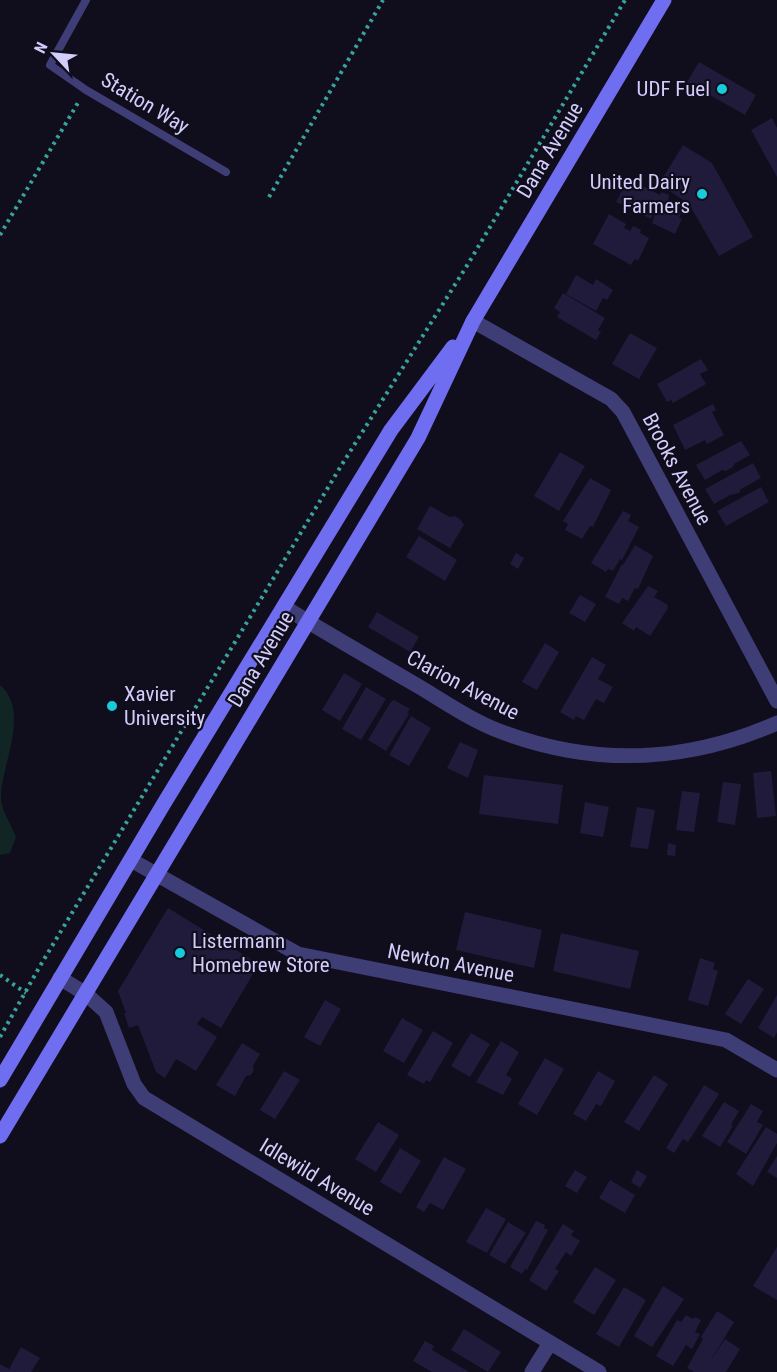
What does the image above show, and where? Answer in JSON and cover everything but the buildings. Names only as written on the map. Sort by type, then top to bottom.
[{"type":"street","name":"Dana Avenue","points":[[0,1136],[418,438],[473,321],[664,0]]},
{"type":"street","name":"Dana Avenue","points":[[0,1080],[391,430],[473,321]]},
{"type":"street","name":"Brooks Avenue","points":[[473,321],[611,399],[623,412],[777,701]]},
{"type":"street","name":"Clarion Avenue","points":[[284,607],[464,714],[500,731],[547,747],[595,755],[635,757],[674,754],[750,735],[777,723]]},
{"type":"street","name":"Newton Avenue","points":[[131,860],[298,954],[726,1040],[777,1070]]},
{"type":"street","name":"Idlewild Avenue","points":[[60,978],[86,994],[106,1012],[134,1084],[144,1098],[599,1372]]},
{"type":"street","points":[[532,1372],[550,1343]]},
{"type":"lane","name":"Station Way","points":[[86,0],[50,65],[87,90],[226,172]]},
{"type":"path","points":[[269,197],[383,0]]},
{"type":"path","points":[[0,1037],[40,966],[341,466],[468,264],[625,0]]},
{"type":"path","points":[[0,235],[80,101]]},
{"type":"path","points":[[0,975],[26,993]]},
{"type":"green space","points":[[0,685],[9,696],[14,723],[2,784],[1,803],[16,837],[10,853],[0,855]]},
{"type":"place","name":"UDF Fuel","points":[[722,89]]},
{"type":"place","name":"United Dairy Farmers","points":[[702,194]]},
{"type":"place","name":"Xavier University","points":[[112,706]]},
{"type":"place","name":"Listermann Homebrew Store","points":[[180,953]]}]
